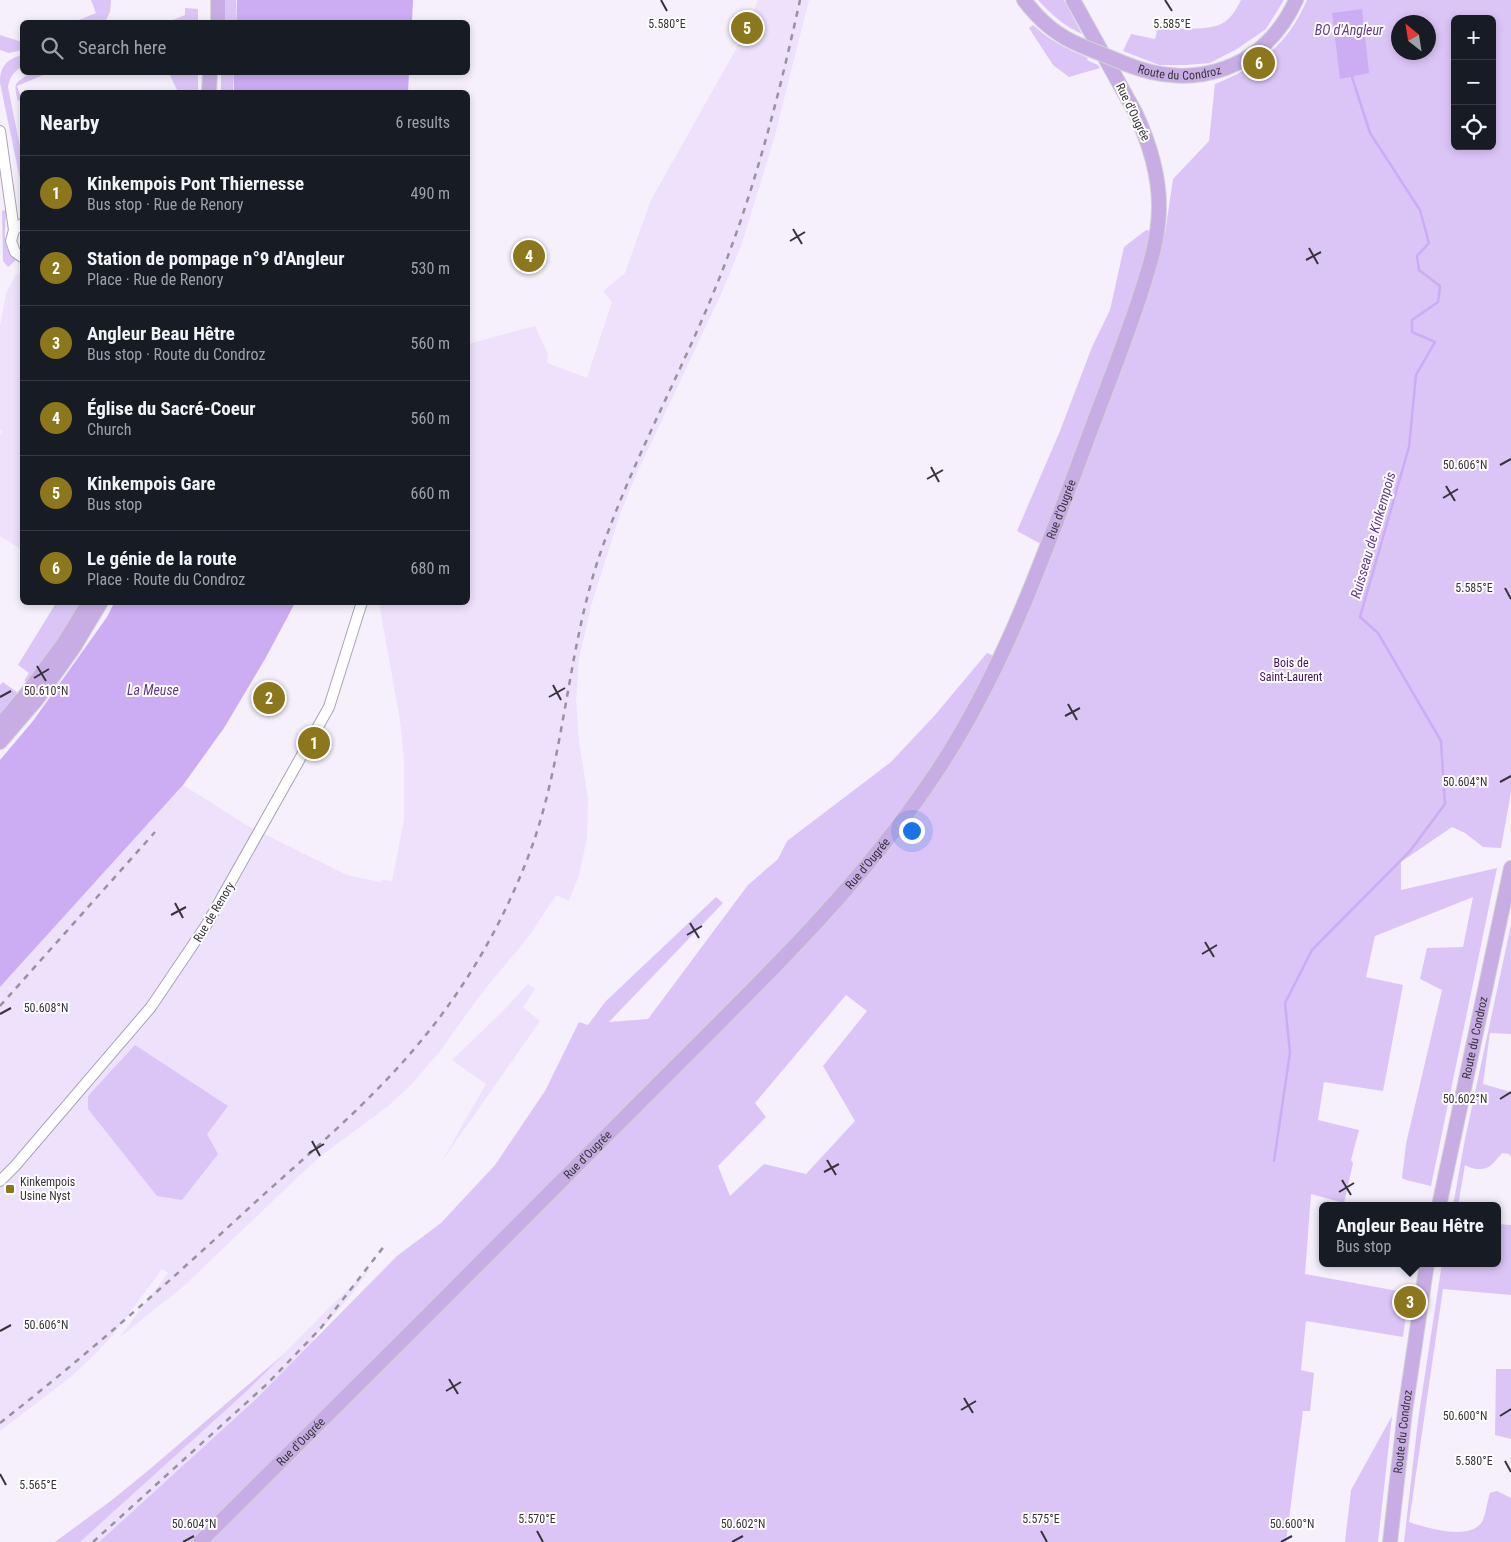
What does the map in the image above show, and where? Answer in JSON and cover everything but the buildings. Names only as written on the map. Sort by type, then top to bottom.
[{"type":"main road","points":[[211,0],[211,20]]},
{"type":"main road","points":[[218,0],[218,20]]},
{"type":"main road","name":"Route du Condroz","points":[[1024,0],[1049,28],[1067,40],[1155,74],[1177,76],[1204,75],[1228,68],[1252,54],[1270,39],[1284,22],[1296,0]]},
{"type":"main road","name":"Rue d'Ougrée","points":[[200,1542],[450,1294],[810,931],[871,861],[900,824],[934,776],[977,706],[1022,612],[1059,516],[1132,320],[1156,241],[1159,203],[1158,182],[1150,148],[1135,112],[1073,0]]},
{"type":"main road","points":[[209,90],[210,75]]},
{"type":"main road","points":[[217,90],[218,75]]},
{"type":"main road","points":[[0,725],[28,692],[64,643],[87,605]]},
{"type":"main road","points":[[0,742],[37,699],[74,647],[99,605]]},
{"type":"main road","name":"Route du Condroz","points":[[1440,1202],[1511,868]]},
{"type":"main road","name":"Route du Condroz","points":[[1390,1542],[1405,1410],[1426,1267]]},
{"type":"street","points":[[0,131],[12,209],[20,225],[11,237],[11,245],[20,255]]},
{"type":"street","name":"Rue de Renory","points":[[0,1181],[151,1007],[207,924],[330,707],[361,605]]},
{"type":"shaded area","points":[[758,0],[809,0],[774,139],[741,246],[721,294],[636,475],[620,514],[591,606],[579,659],[576,701],[579,741],[588,799],[587,838],[579,875],[569,901],[556,895],[529,936],[481,994],[440,1051],[410,1086],[387,1107],[322,1155],[185,1285],[119,1338],[168,1273],[162,1269],[113,1335],[93,1356],[72,1376],[0,1431],[0,987],[183,785],[248,826],[347,875],[380,882],[382,880],[392,881],[404,820],[404,758],[400,720],[379,605],[470,605],[470,343],[535,326],[548,355],[547,363],[587,378],[612,302],[603,291],[625,273],[651,200],[744,35]]},
{"type":"shaded area","points":[[20,273],[20,549],[0,536],[0,435],[2,431],[0,430],[0,326],[6,294],[15,276]]},
{"type":"shaded area","points":[[528,984],[535,989],[523,1007],[540,1021],[442,1161],[486,1084],[452,1060]]},
{"type":"shaded area","points":[[371,1267],[312,1343],[256,1399],[99,1542],[80,1542],[248,1390]]},
{"type":"green space","points":[[91,0],[111,0],[110,12],[106,20],[79,20],[96,13]]},
{"type":"green space","points":[[222,0],[236,0],[237,20],[222,20]]},
{"type":"green space","points":[[1038,0],[1064,0],[1082,34],[1058,20]]},
{"type":"green space","points":[[1241,0],[1284,0],[1266,29],[1237,49],[1210,63],[1159,65],[1123,51],[1131,34],[1155,39],[1158,28],[1208,28],[1221,24],[1235,11]]},
{"type":"green space","name":"Bois de Saint-Laurent","points":[[1307,0],[1511,0],[1511,792],[1501,848],[1483,847],[1465,833],[1452,827],[1401,862],[1401,890],[1497,868],[1431,1186],[1402,1178],[1406,1144],[1442,990],[1420,979],[1427,948],[1463,947],[1473,897],[1375,936],[1366,977],[1403,985],[1383,1091],[1324,1082],[1318,1120],[1359,1130],[1351,1160],[1353,1163],[1344,1202],[1311,1194],[1305,1274],[1409,1293],[1403,1337],[1306,1321],[1301,1370],[1314,1373],[1310,1411],[1303,1411],[1286,1542],[99,1542],[256,1399],[397,1256],[441,1223],[495,1165],[545,1091],[579,1022],[588,1025],[605,1002],[716,897],[723,903],[609,1022],[648,1019],[748,885],[778,859],[787,841],[891,762],[935,715],[987,653],[1004,660],[1052,550],[1017,531],[1060,431],[1092,347],[1110,310],[1124,247],[1146,230],[1165,233],[1173,179],[1209,141],[1215,84],[1258,62],[1281,42],[1299,16]],"holes":[[[846,995],[867,1011],[823,1066],[855,1121],[806,1174],[764,1164],[730,1196],[718,1166],[766,1117],[755,1103]]]},
{"type":"green space","points":[[185,8],[198,9],[198,20],[173,20],[185,15]]},
{"type":"green space","points":[[1033,25],[1052,40],[1088,58],[1087,60],[1098,65],[1100,68],[1069,77],[1053,65],[1029,28]]},
{"type":"green space","points":[[0,35],[20,41],[20,50],[9,53],[0,50]]},
{"type":"green space","points":[[20,56],[20,68],[13,75],[8,87],[20,147],[20,179],[0,83],[1,72],[5,64]]},
{"type":"green space","points":[[27,75],[43,75],[17,86],[20,94],[20,100],[18,101],[16,84]]},
{"type":"green space","points":[[170,75],[198,75],[198,90],[177,90]]},
{"type":"green space","points":[[221,75],[234,75],[233,90],[221,90]]},
{"type":"green space","points":[[6,210],[6,244],[11,255],[16,260],[8,267],[3,261],[2,211]]},
{"type":"green space","points":[[55,605],[80,605],[28,681],[24,681],[29,673],[18,665]]},
{"type":"green space","points":[[3,682],[18,693],[0,716],[0,685]]},
{"type":"green space","points":[[1511,925],[1511,1034],[1490,1033],[1483,1084],[1511,1092],[1511,1157],[1509,1154],[1502,1153],[1491,1165],[1481,1169],[1465,1165],[1459,1202],[1454,1202],[1465,1139]]},
{"type":"green space","points":[[135,1045],[228,1106],[207,1134],[218,1154],[182,1200],[157,1196],[88,1109],[88,1096]]},
{"type":"green space","points":[[1501,1224],[1511,1225],[1511,1295],[1443,1289],[1409,1522],[1449,1532],[1469,1530],[1477,1527],[1483,1520],[1490,1493],[1497,1491],[1511,1498],[1511,1542],[1404,1542],[1418,1420],[1441,1267],[1501,1267]]},
{"type":"green space","points":[[284,1354],[248,1390],[80,1542],[55,1542],[150,1469]]},
{"type":"green space","points":[[1496,1369],[1511,1369],[1511,1439],[1495,1435]]},
{"type":"green space","points":[[1392,1416],[1378,1542],[1345,1542],[1351,1490]]},
{"type":"water","points":[[237,0],[413,0],[412,20],[237,20]]},
{"type":"water","name":"BO d'Angleur","points":[[1362,9],[1369,73],[1340,79],[1332,13]]},
{"type":"water","points":[[234,75],[409,75],[408,90],[234,90]]},
{"type":"water","name":"La Meuse","points":[[113,605],[294,605],[265,659],[224,728],[183,785],[0,987],[0,760],[33,721],[107,617]]},
{"type":"waterway","name":"Ruisseau de Kinkempois","points":[[1274,1161],[1290,1053],[1285,1003],[1312,950],[1410,851],[1445,804],[1441,741],[1378,633],[1360,617],[1409,447],[1416,375],[1435,342],[1412,332],[1412,320],[1438,302],[1440,286],[1419,270],[1417,256],[1429,243],[1420,210],[1370,133],[1352,77]]},
{"type":"railway","points":[[0,1423],[127,1318],[360,1107],[401,1064],[437,1021],[483,952],[520,878],[542,814],[552,775],[574,656],[592,578],[631,475],[717,284],[743,215],[764,144],[800,0]]},
{"type":"railway","points":[[0,1006],[155,832]]},
{"type":"railway","points":[[93,1542],[267,1384],[320,1329],[385,1245]]},
{"type":"place","name":"Kinkempois Gare","points":[[747,28]]},
{"type":"place","name":"Le génie de la route","points":[[1259,63]]},
{"type":"place","name":"Église du Sacré-Coeur","points":[[529,256]]},
{"type":"place","name":"Station de pompage n°9 d'Angleur","points":[[269,698]]},
{"type":"place","name":"Kinkempois Pont Thiernesse","points":[[314,743]]},
{"type":"place","name":"Kinkempois Usine Nyst","points":[[10,1189]]},
{"type":"place","name":"Angleur Beau Hêtre","points":[[1410,1302]]}]
